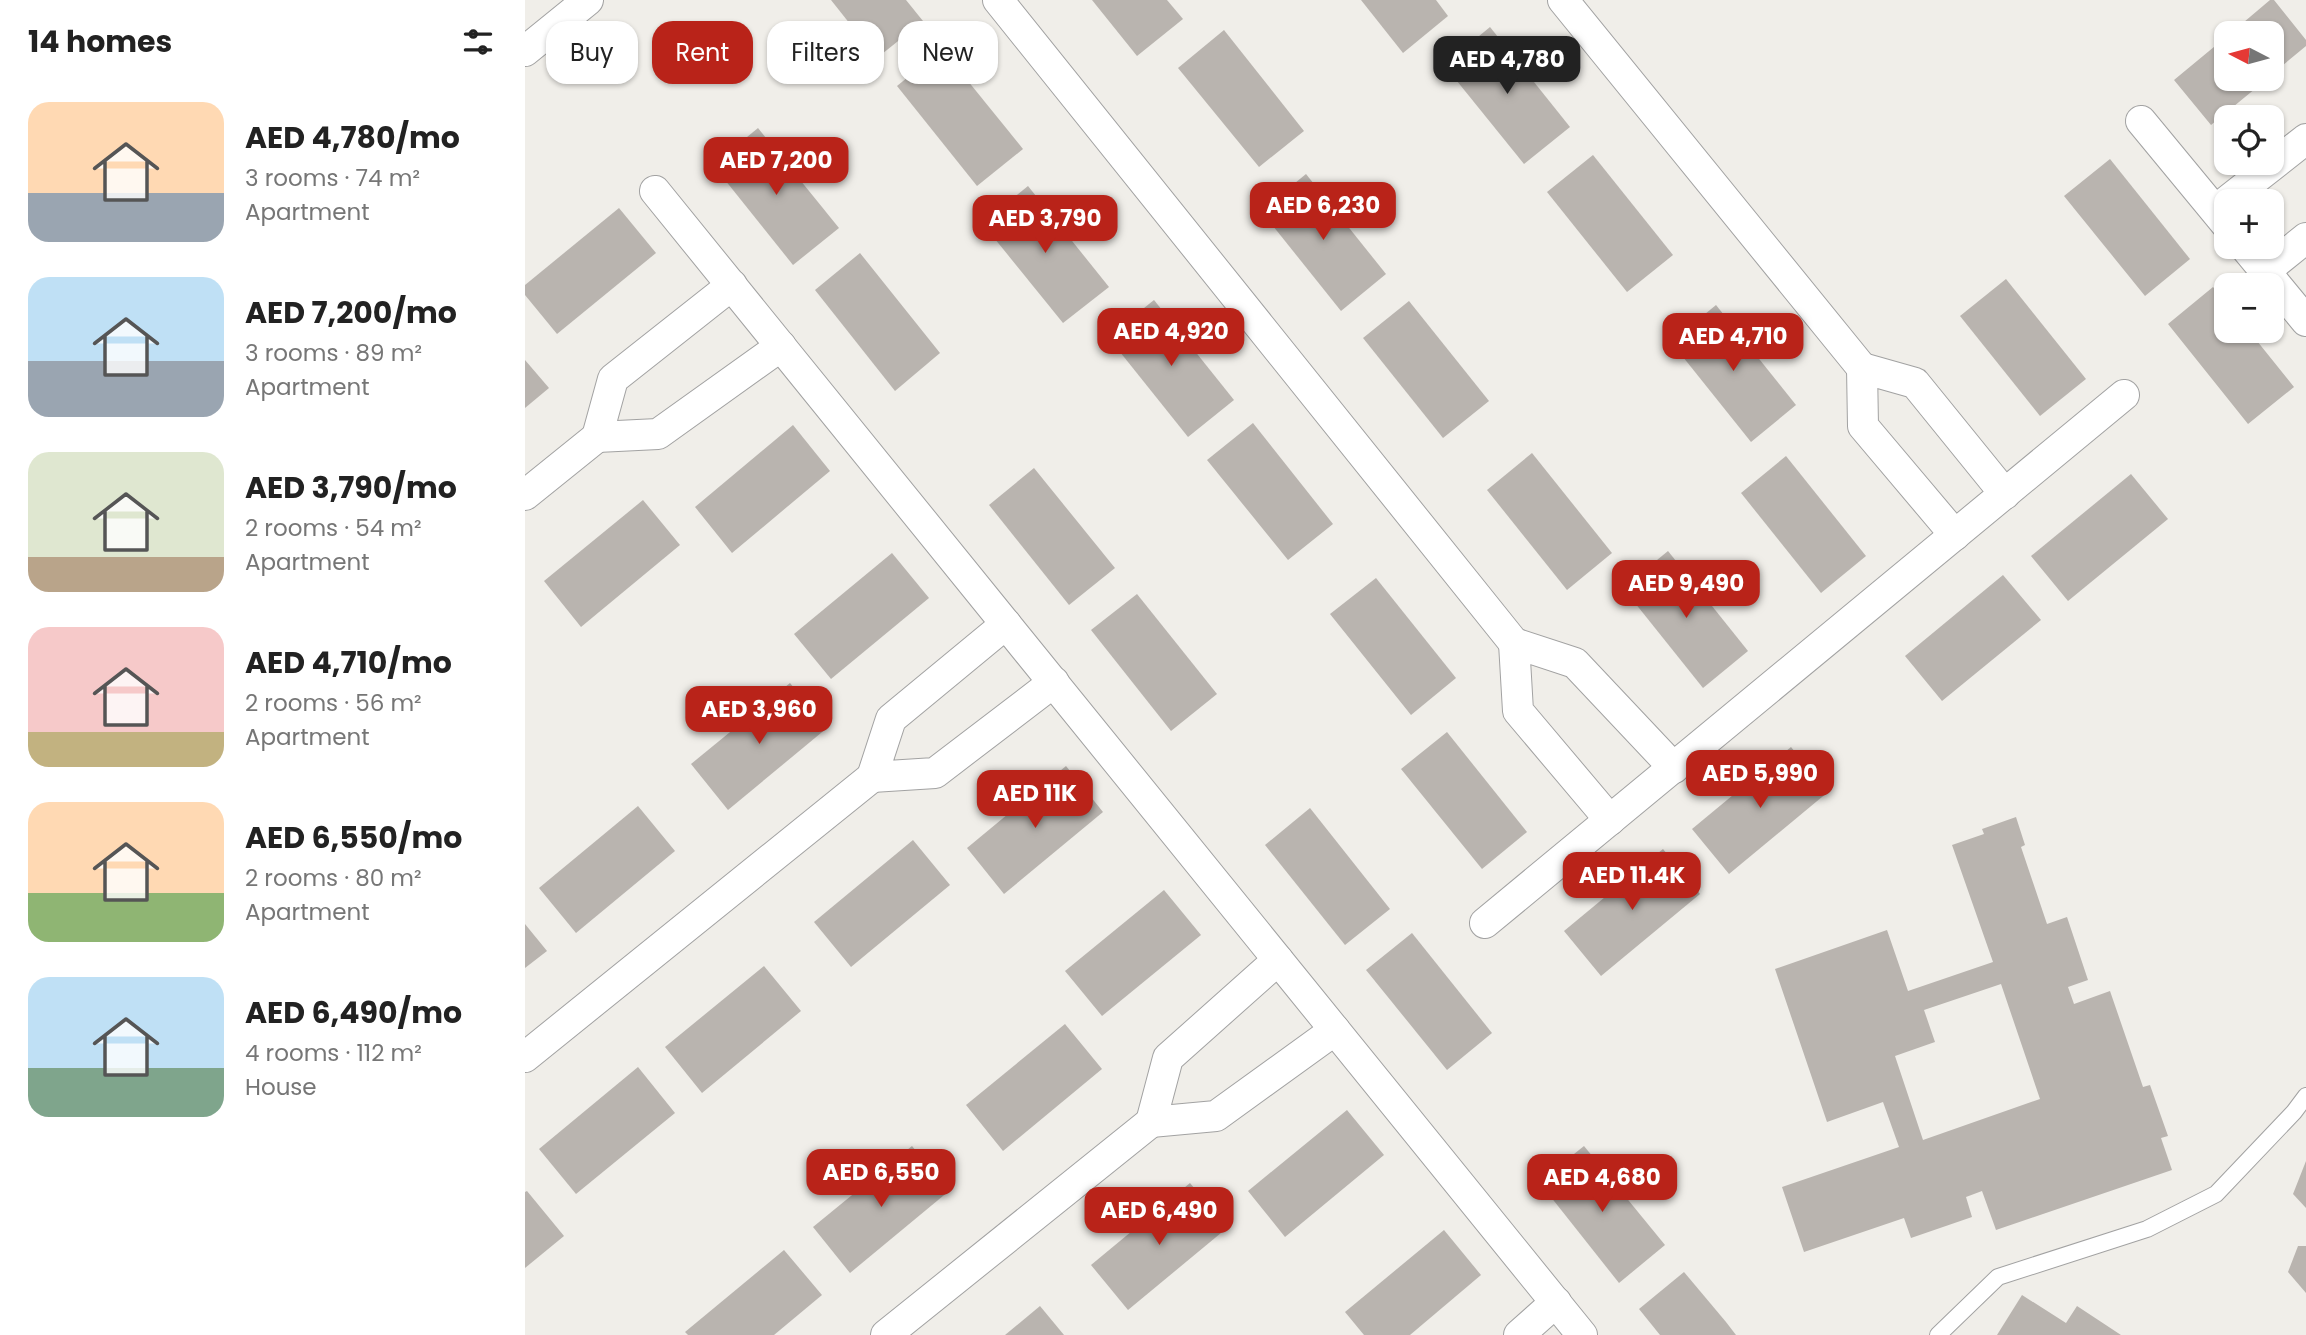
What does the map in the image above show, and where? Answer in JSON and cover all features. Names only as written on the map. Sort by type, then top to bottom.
[{"type":"street","points":[[525,51],[588,0]]},
{"type":"street","points":[[998,0],[1514,643],[1575,663],[1674,768]]},
{"type":"street","points":[[1563,0],[1862,368],[1915,383],[2005,494]]},
{"type":"street","points":[[2141,121],[2214,198]]},
{"type":"street","points":[[2247,189],[2306,139]]},
{"type":"street","points":[[656,191],[1582,1335]]},
{"type":"street","points":[[2265,271],[2306,238]]},
{"type":"street","points":[[2255,259],[2306,321]]},
{"type":"street","points":[[525,495],[597,437],[613,379],[732,285]]},
{"type":"street","points":[[597,437],[658,434],[781,346]]},
{"type":"street","points":[[1862,368],[1863,426],[1955,535]]},
{"type":"street","points":[[1485,923],[2124,395]]},
{"type":"street","points":[[525,1056],[872,777],[891,719],[1006,624]]},
{"type":"street","points":[[1514,643],[1518,710],[1610,820]]},
{"type":"street","points":[[872,777],[935,773],[1054,682]]},
{"type":"street","points":[[1151,1122],[1168,1058],[1278,960]]},
{"type":"street","points":[[886,1335],[1151,1122],[1216,1116],[1335,1030]]},
{"type":"street","points":[[1519,1335],[1556,1302]]},
{"type":"lane","points":[[1938,1335],[1998,1277],[2147,1230],[2216,1194],[2306,1096]]},
{"type":"building","points":[[831,0],[906,0],[923,21],[898,21],[898,41],[884,52],[884,21],[848,21]]},
{"type":"building","points":[[1092,0],[1167,0],[1183,19],[1137,56]]},
{"type":"building","points":[[1361,0],[1436,0],[1448,16],[1403,53]]},
{"type":"building","points":[[2270,0],[2274,0],[2306,40],[2306,46],[2284,64],[2284,21],[2245,21]]},
{"type":"building","points":[[1490,27],[1570,127],[1524,164],[1444,65]]},
{"type":"building","points":[[1224,30],[1304,131],[1259,167],[1178,68]]},
{"type":"building","points":[[2214,47],[2214,91],[2252,91],[2235,105],[2214,105],[2214,123],[2211,125],[2174,80]]},
{"type":"building","points":[[970,84],[1023,149],[977,186],[897,86]]},
{"type":"building","points":[[758,128],[839,228],[793,265],[713,165]]},
{"type":"building","points":[[1593,155],[1673,255],[1627,292],[1547,192]]},
{"type":"building","points":[[2110,159],[2190,259],[2145,296],[2064,196]]},
{"type":"building","points":[[1306,174],[1386,274],[1341,311],[1261,211]]},
{"type":"building","points":[[1028,186],[1109,287],[1063,323],[982,223]]},
{"type":"building","points":[[619,208],[656,253],[557,334],[525,295],[525,285]]},
{"type":"building","points":[[860,253],[940,353],[895,391],[815,290]]},
{"type":"building","points":[[2006,279],[2086,379],[2040,416],[1960,316]]},
{"type":"building","points":[[2213,287],[2214,343],[2259,343],[2294,387],[2248,424],[2168,324]]},
{"type":"building","points":[[1154,300],[1234,400],[1188,437],[1108,337]]},
{"type":"building","points":[[1409,301],[1489,401],[1443,438],[1363,338]]},
{"type":"building","points":[[1716,305],[1796,405],[1751,442],[1671,342]]},
{"type":"building","points":[[525,360],[549,388],[525,408]]},
{"type":"building","points":[[1253,423],[1333,524],[1288,560],[1207,460]]},
{"type":"building","points":[[793,425],[830,471],[732,553],[695,507]]},
{"type":"building","points":[[1532,453],[1612,553],[1567,590],[1487,490]]},
{"type":"building","points":[[1786,456],[1866,556],[1821,593],[1741,493]]},
{"type":"building","points":[[1034,468],[1115,568],[1069,605],[989,505]]},
{"type":"building","points":[[2131,474],[2168,519],[2068,601],[2031,556]]},
{"type":"building","points":[[643,500],[680,545],[581,627],[544,581]]},
{"type":"building","points":[[1668,551],[1748,651],[1703,688],[1623,588]]},
{"type":"building","points":[[892,553],[929,598],[831,679],[794,634]]},
{"type":"building","points":[[2003,575],[2041,620],[1942,701],[1905,656]]},
{"type":"building","points":[[1376,578],[1456,678],[1411,715],[1330,614]]},
{"type":"building","points":[[1137,594],[1217,694],[1171,731],[1091,630]]},
{"type":"building","points":[[790,683],[827,728],[728,810],[691,764]]},
{"type":"building","points":[[1447,732],[1527,832],[1482,869],[1401,769]]},
{"type":"building","points":[[1791,747],[1828,792],[1729,874],[1692,829]]},
{"type":"building","points":[[1066,766],[1103,812],[1004,894],[967,848]]},
{"type":"building","points":[[638,806],[675,851],[576,933],[539,888]]},
{"type":"building","points":[[1310,808],[1390,909],[1345,945],[1265,845]]},
{"type":"building","points":[[2016,817],[2025,845],[2021,847],[2047,924],[2067,917],[2088,980],[2068,987],[2074,1004],[2110,991],[2143,1087],[2150,1085],[2168,1136],[2161,1138],[2172,1170],[1996,1230],[1982,1191],[1966,1197],[1972,1217],[1911,1238],[1904,1218],[1804,1252],[1782,1187],[1899,1147],[1883,1102],[1827,1122],[1775,969],[1887,930],[1908,991],[1993,962],[1952,845],[1984,834],[1982,829]],"holes":[[[2001,984],[2040,1099],[1923,1140],[1895,1056],[1935,1042],[1924,1010]]]},
{"type":"building","points":[[913,840],[950,885],[851,967],[814,922]]},
{"type":"building","points":[[1663,849],[1700,894],[1601,976],[1564,931]]},
{"type":"building","points":[[1164,890],[1201,935],[1102,1016],[1065,971]]},
{"type":"building","points":[[525,924],[547,951],[525,968]]},
{"type":"building","points":[[1412,933],[1492,1033],[1447,1070],[1366,970]]},
{"type":"building","points":[[764,966],[801,1011],[702,1093],[665,1047]]},
{"type":"building","points":[[1065,1024],[1102,1069],[1003,1151],[966,1105]]},
{"type":"building","points":[[638,1067],[675,1113],[576,1194],[539,1149]]},
{"type":"building","points":[[1347,1110],[1384,1155],[1285,1237],[1248,1191]]},
{"type":"building","points":[[912,1146],[949,1191],[850,1273],[813,1227]]},
{"type":"building","points":[[1584,1146],[1665,1245],[1619,1283],[1539,1182]]},
{"type":"building","points":[[2306,1161],[2306,1208],[2293,1194]]},
{"type":"building","points":[[1190,1183],[1227,1228],[1128,1310],[1091,1265]]},
{"type":"building","points":[[527,1191],[564,1236],[525,1268],[525,1192]]},
{"type":"building","points":[[1444,1230],[1481,1275],[1410,1335],[1364,1335],[1345,1312]]},
{"type":"building","points":[[2298,1246],[2306,1246],[2306,1293],[2288,1272]]},
{"type":"building","points":[[784,1250],[822,1295],[774,1335],[688,1335],[685,1332]]},
{"type":"building","points":[[1684,1272],[1736,1335],[1660,1335],[1639,1309]]},
{"type":"building","points":[[2022,1295],[2066,1323],[2077,1306],[2121,1335],[1997,1335]]},
{"type":"building","points":[[1040,1306],[1064,1335],[1005,1335]]}]
